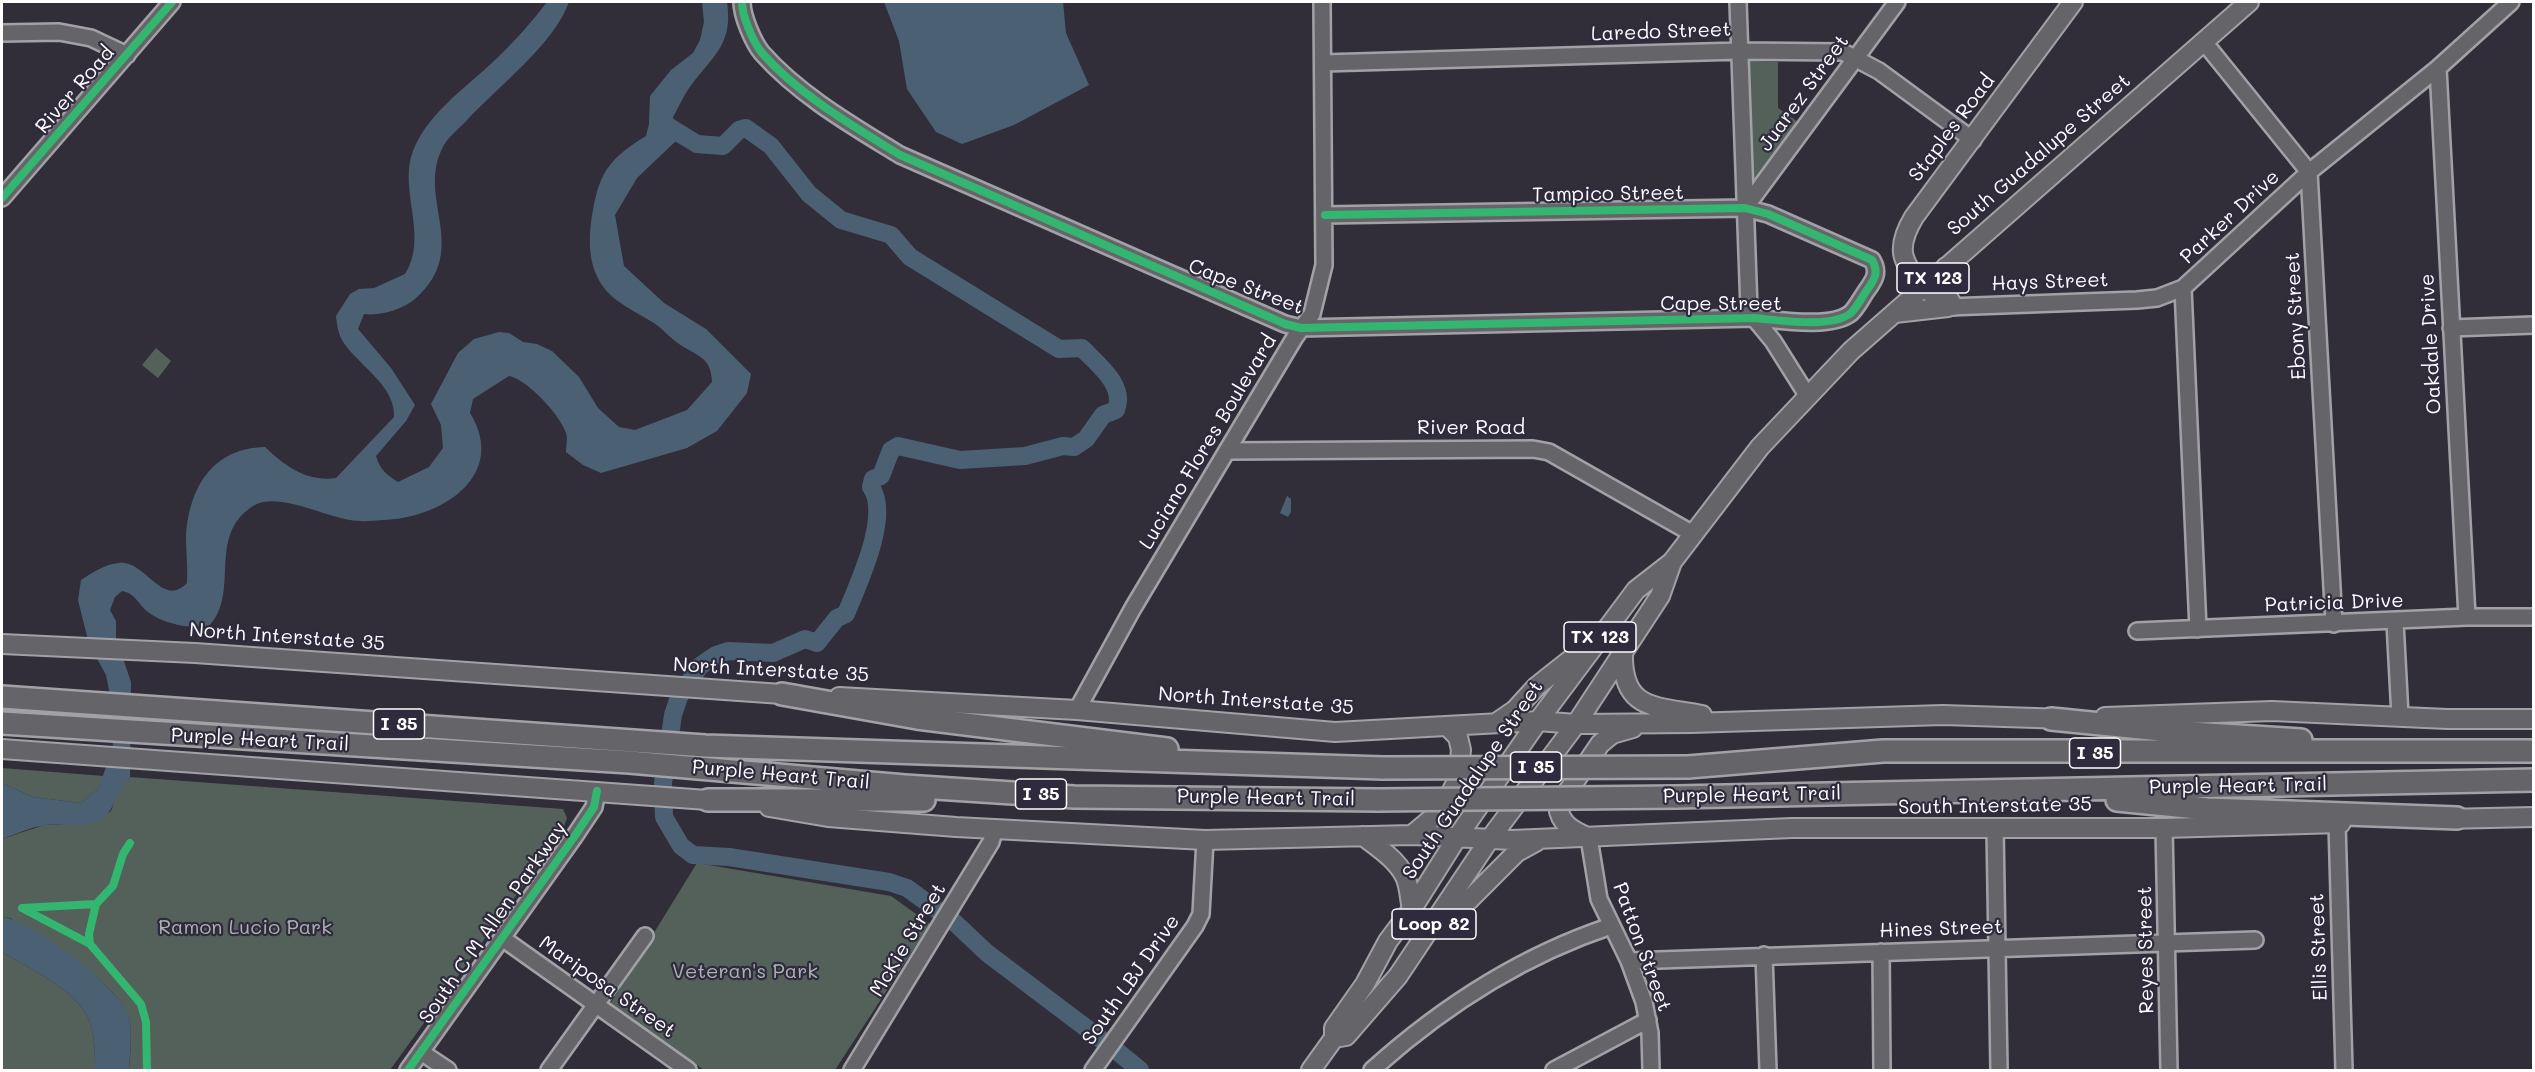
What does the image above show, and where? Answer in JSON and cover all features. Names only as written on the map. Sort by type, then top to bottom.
[{"type":"highway","points":[[774,694],[917,718],[1304,766]]},
{"type":"highway","name":"Purple Heart Trail","points":[[2,697],[705,746],[1383,768],[1689,767],[1883,751],[2534,751]]},
{"type":"highway","points":[[2051,720],[2191,733],[2502,752]]},
{"type":"highway","name":"Purple Heart Trail","points":[[2,723],[629,762],[1060,795],[1379,800],[1675,797],[2534,780]]},
{"type":"highway","points":[[2024,790],[2207,809],[2457,818]]},
{"type":"highway","points":[[706,800],[946,800],[1060,795]]},
{"type":"main road","name":"Staples Road","points":[[1923,287],[1908,270],[1902,255],[1902,237],[1914,217],[2073,2]]},
{"type":"main road","name":"South Guadalupe Street","points":[[1315,1069],[1334,1038],[1334,1028],[1365,984],[1388,941],[1412,909],[1458,836],[1538,721],[1635,590],[1672,562],[1760,447],[1807,395],[1923,287],[2249,2]]},
{"type":"main road","points":[[1895,313],[1950,306],[1943,288],[1946,267]]},
{"type":"main road","name":"South Guadalupe Street","points":[[1334,1038],[1346,1036],[1398,976],[1488,840],[1576,724],[1660,596],[1672,562]]},
{"type":"main road","points":[[1495,724],[1515,710],[1537,686],[1603,634]]},
{"type":"main road","name":"North Interstate 35","points":[[2,644],[195,653],[774,694],[1077,710],[1335,732],[1538,721]]},
{"type":"main road","points":[[1623,651],[1622,670],[1627,687],[1641,701],[1657,707],[1736,721]]},
{"type":"main road","points":[[1538,721],[1576,724],[1650,723],[1942,714],[2051,720],[2272,711],[2447,719],[2534,719]]},
{"type":"main road","points":[[1589,838],[1564,823],[1559,815],[1558,806],[1600,744],[1612,734],[1650,723]]},
{"type":"main road","points":[[1412,835],[1442,810],[1458,779],[1461,750],[1458,737],[1448,727]]},
{"type":"main road","points":[[2,750],[623,792],[706,800],[828,817],[995,828],[1205,840],[1458,836]]},
{"type":"main road","name":"South Interstate 35","points":[[1458,836],[1488,840],[1589,838],[1792,828],[1902,830],[1995,827],[2164,828],[2534,817]]},
{"type":"main road","points":[[1363,836],[1383,851],[1400,870],[1408,885],[1412,909]]},
{"type":"main road","points":[[1436,921],[1469,900],[1517,852],[1539,839]]},
{"type":"street","name":"River Road","points":[[2,198],[172,2]]},
{"type":"street","name":"Cape Street","points":[[742,2],[761,52],[797,84],[850,124],[900,155],[1255,313],[1301,328],[1754,318],[1826,322],[1840,319],[1852,312],[1875,279],[1876,268]]},
{"type":"street","name":"Luciano Flores Boulevard","points":[[1077,710],[1133,608],[1301,328],[1312,314],[1322,281],[1325,215],[1322,2]]},
{"type":"street","points":[[1738,2],[1749,309],[1773,340],[1807,395]]},
{"type":"street","name":"Juarez Street","points":[[1745,208],[1897,2]]},
{"type":"street","name":"Parker Drive","points":[[2198,629],[2183,288],[2309,172],[2438,68],[2511,2]]},
{"type":"street","points":[[2,33],[59,32],[91,38],[127,55]]},
{"type":"street","points":[[2204,42],[2309,172]]},
{"type":"street","name":"Laredo Street","points":[[1323,63],[1739,51],[1843,52],[1857,57],[1973,140]]},
{"type":"street","name":"Oakdale Drive","points":[[2438,68],[2467,617]]},
{"type":"street","name":"Ebony Street","points":[[2309,172],[2334,624]]},
{"type":"street","name":"Tampico Street","points":[[1325,215],[1745,208],[1768,214],[1872,260],[1876,268]]},
{"type":"street","points":[[1923,287],[1937,302],[1950,306]]},
{"type":"street","name":"Hays Street","points":[[1950,306],[2138,300],[2157,298],[2183,288]]},
{"type":"street","points":[[2451,328],[2534,325]]},
{"type":"street","name":"River Road","points":[[1228,451],[1533,449],[1549,453],[1693,534]]},
{"type":"street","name":"Patricia Drive","points":[[2137,631],[2396,622],[2467,617],[2534,617]]},
{"type":"street","points":[[2396,622],[2400,716]]},
{"type":"street","name":"South C M Allen Parkway","points":[[408,1071],[590,814],[596,803],[597,790]]},
{"type":"street","name":"Ellis Street","points":[[2337,823],[2344,1071]]},
{"type":"street","points":[[1995,827],[1999,1071]]},
{"type":"street","name":"McKie Street","points":[[852,1071],[991,842],[995,828]]},
{"type":"street","name":"Reyes Street","points":[[2164,828],[2169,1071]]},
{"type":"street","name":"Patton Street","points":[[1589,838],[1599,899],[1629,961],[1648,1020],[1651,1071]]},
{"type":"street","name":"South LBJ Drive","points":[[1093,1071],[1195,926],[1201,914],[1205,840]]},
{"type":"street","points":[[1372,1071],[1415,1034],[1497,977],[1543,952],[1611,926]]},
{"type":"street","points":[[549,1071],[645,936]]},
{"type":"street","name":"Mariposa Street","points":[[502,938],[688,1071]]},
{"type":"street","name":"Hines Street","points":[[1629,961],[2167,941],[2255,940]]},
{"type":"street","points":[[1881,952],[1882,1071]]},
{"type":"street","points":[[1764,955],[1768,1071]]},
{"type":"street","points":[[1554,1071],[1648,1020]]},
{"type":"street","points":[[421,1052],[448,1071]]},
{"type":"green space","points":[[1749,61],[1778,62],[1778,108],[1801,124],[1758,184],[1753,181]]},
{"type":"green space","points":[[156,348],[171,361],[158,378],[142,365]]},
{"type":"green space","points":[[2,768],[104,776],[98,789],[81,803],[33,797],[2,783]]},
{"type":"green space","name":"Ramon Lucio Park","points":[[130,777],[563,809],[567,818],[562,832],[390,1070],[129,1070],[131,1038],[129,1019],[111,990],[59,949],[10,918],[2,917],[2,839],[44,825],[92,823],[111,811],[119,789]]},
{"type":"green space","name":"Veteran's Park","points":[[697,863],[891,896],[930,924],[835,1070],[704,1070],[610,1004]]},
{"type":"green space","points":[[2,952],[51,981],[83,1009],[92,1032],[95,1070],[2,1070]]},
{"type":"water","points":[[547,2],[569,2],[562,18],[539,49],[444,145],[437,165],[435,184],[442,242],[440,261],[432,280],[415,299],[404,306],[384,313],[364,314],[358,329],[391,368],[415,405],[406,421],[376,456],[379,465],[398,482],[429,467],[443,448],[441,425],[431,404],[458,353],[474,339],[499,332],[509,333],[523,342],[537,344],[552,351],[579,377],[598,408],[619,427],[635,430],[687,410],[712,382],[709,367],[702,358],[676,342],[654,323],[615,299],[606,290],[594,269],[590,246],[593,210],[599,185],[616,158],[646,136],[650,96],[671,70],[693,53],[700,40],[704,22],[702,2],[727,2],[725,38],[715,56],[689,88],[673,117],[677,140],[637,178],[615,215],[624,266],[664,303],[706,329],[751,374],[747,393],[717,431],[687,448],[601,473],[583,465],[566,452],[567,435],[557,417],[534,391],[509,376],[473,399],[470,413],[480,436],[481,456],[475,474],[462,490],[446,502],[426,512],[404,518],[366,521],[339,518],[274,501],[253,506],[239,518],[231,533],[227,548],[223,597],[218,612],[209,626],[185,626],[154,616],[126,592],[122,591],[115,597],[110,610],[116,621],[116,638],[131,682],[130,777],[106,816],[89,824],[40,826],[2,839],[2,783],[33,797],[81,803],[98,789],[113,748],[110,695],[106,675],[89,644],[78,600],[81,580],[104,567],[119,563],[129,564],[138,569],[162,587],[170,590],[178,589],[187,583],[186,537],[192,502],[198,487],[218,463],[247,449],[265,447],[298,472],[316,478],[336,478],[394,417],[389,395],[342,340],[336,316],[350,294],[359,289],[374,288],[405,274],[414,246],[409,171],[417,142],[435,116],[509,46]]},
{"type":"water","points":[[884,2],[1063,2],[1066,33],[1089,85],[1014,125],[962,144],[936,132],[907,89],[899,41]]},
{"type":"water","points":[[1287,496],[1291,499],[1291,512],[1288,517],[1280,513]]},
{"type":"water","points":[[2,917],[15,921],[51,940],[89,970],[118,999],[126,1010],[130,1024],[129,1070],[95,1070],[92,1032],[83,1009],[51,981],[2,952]]},
{"type":"waterway","points":[[661,122],[697,144],[723,146],[739,130],[746,128],[771,146],[809,194],[841,220],[891,235],[910,257],[1059,349],[1082,348],[1102,368],[1117,392],[1116,410],[1103,415],[1086,439],[1074,447],[1063,446],[1025,456],[960,460],[898,446],[891,450],[881,476],[873,479],[871,487],[876,500],[877,515],[875,532],[846,614],[837,618],[817,643],[805,639],[773,653],[728,651],[716,655],[700,666],[679,697],[673,715],[663,783],[664,817],[681,846],[693,855],[729,857],[889,882],[907,888],[940,912]]},
{"type":"waterway","points":[[953,921],[987,953],[1102,1040]]},
{"type":"waterway","points":[[1118,1052],[1140,1070]]},
{"type":"cycle path","points":[[2,198],[172,2]]},
{"type":"cycle path","points":[[742,2],[746,21],[755,42],[777,68],[827,109],[900,155],[1285,324],[1301,328],[1754,318],[1790,322],[1831,321],[1851,313],[1876,272],[1872,260],[1768,214],[1745,208],[1325,215]]},
{"type":"cycle path","points":[[408,1070],[574,837],[594,807],[597,791]]},
{"type":"cycle path","points":[[130,843],[123,854],[113,886],[96,904],[89,934],[90,944],[141,1004],[146,1022],[147,1070]]},
{"type":"cycle path","points":[[90,944],[22,908],[96,904]]}]
